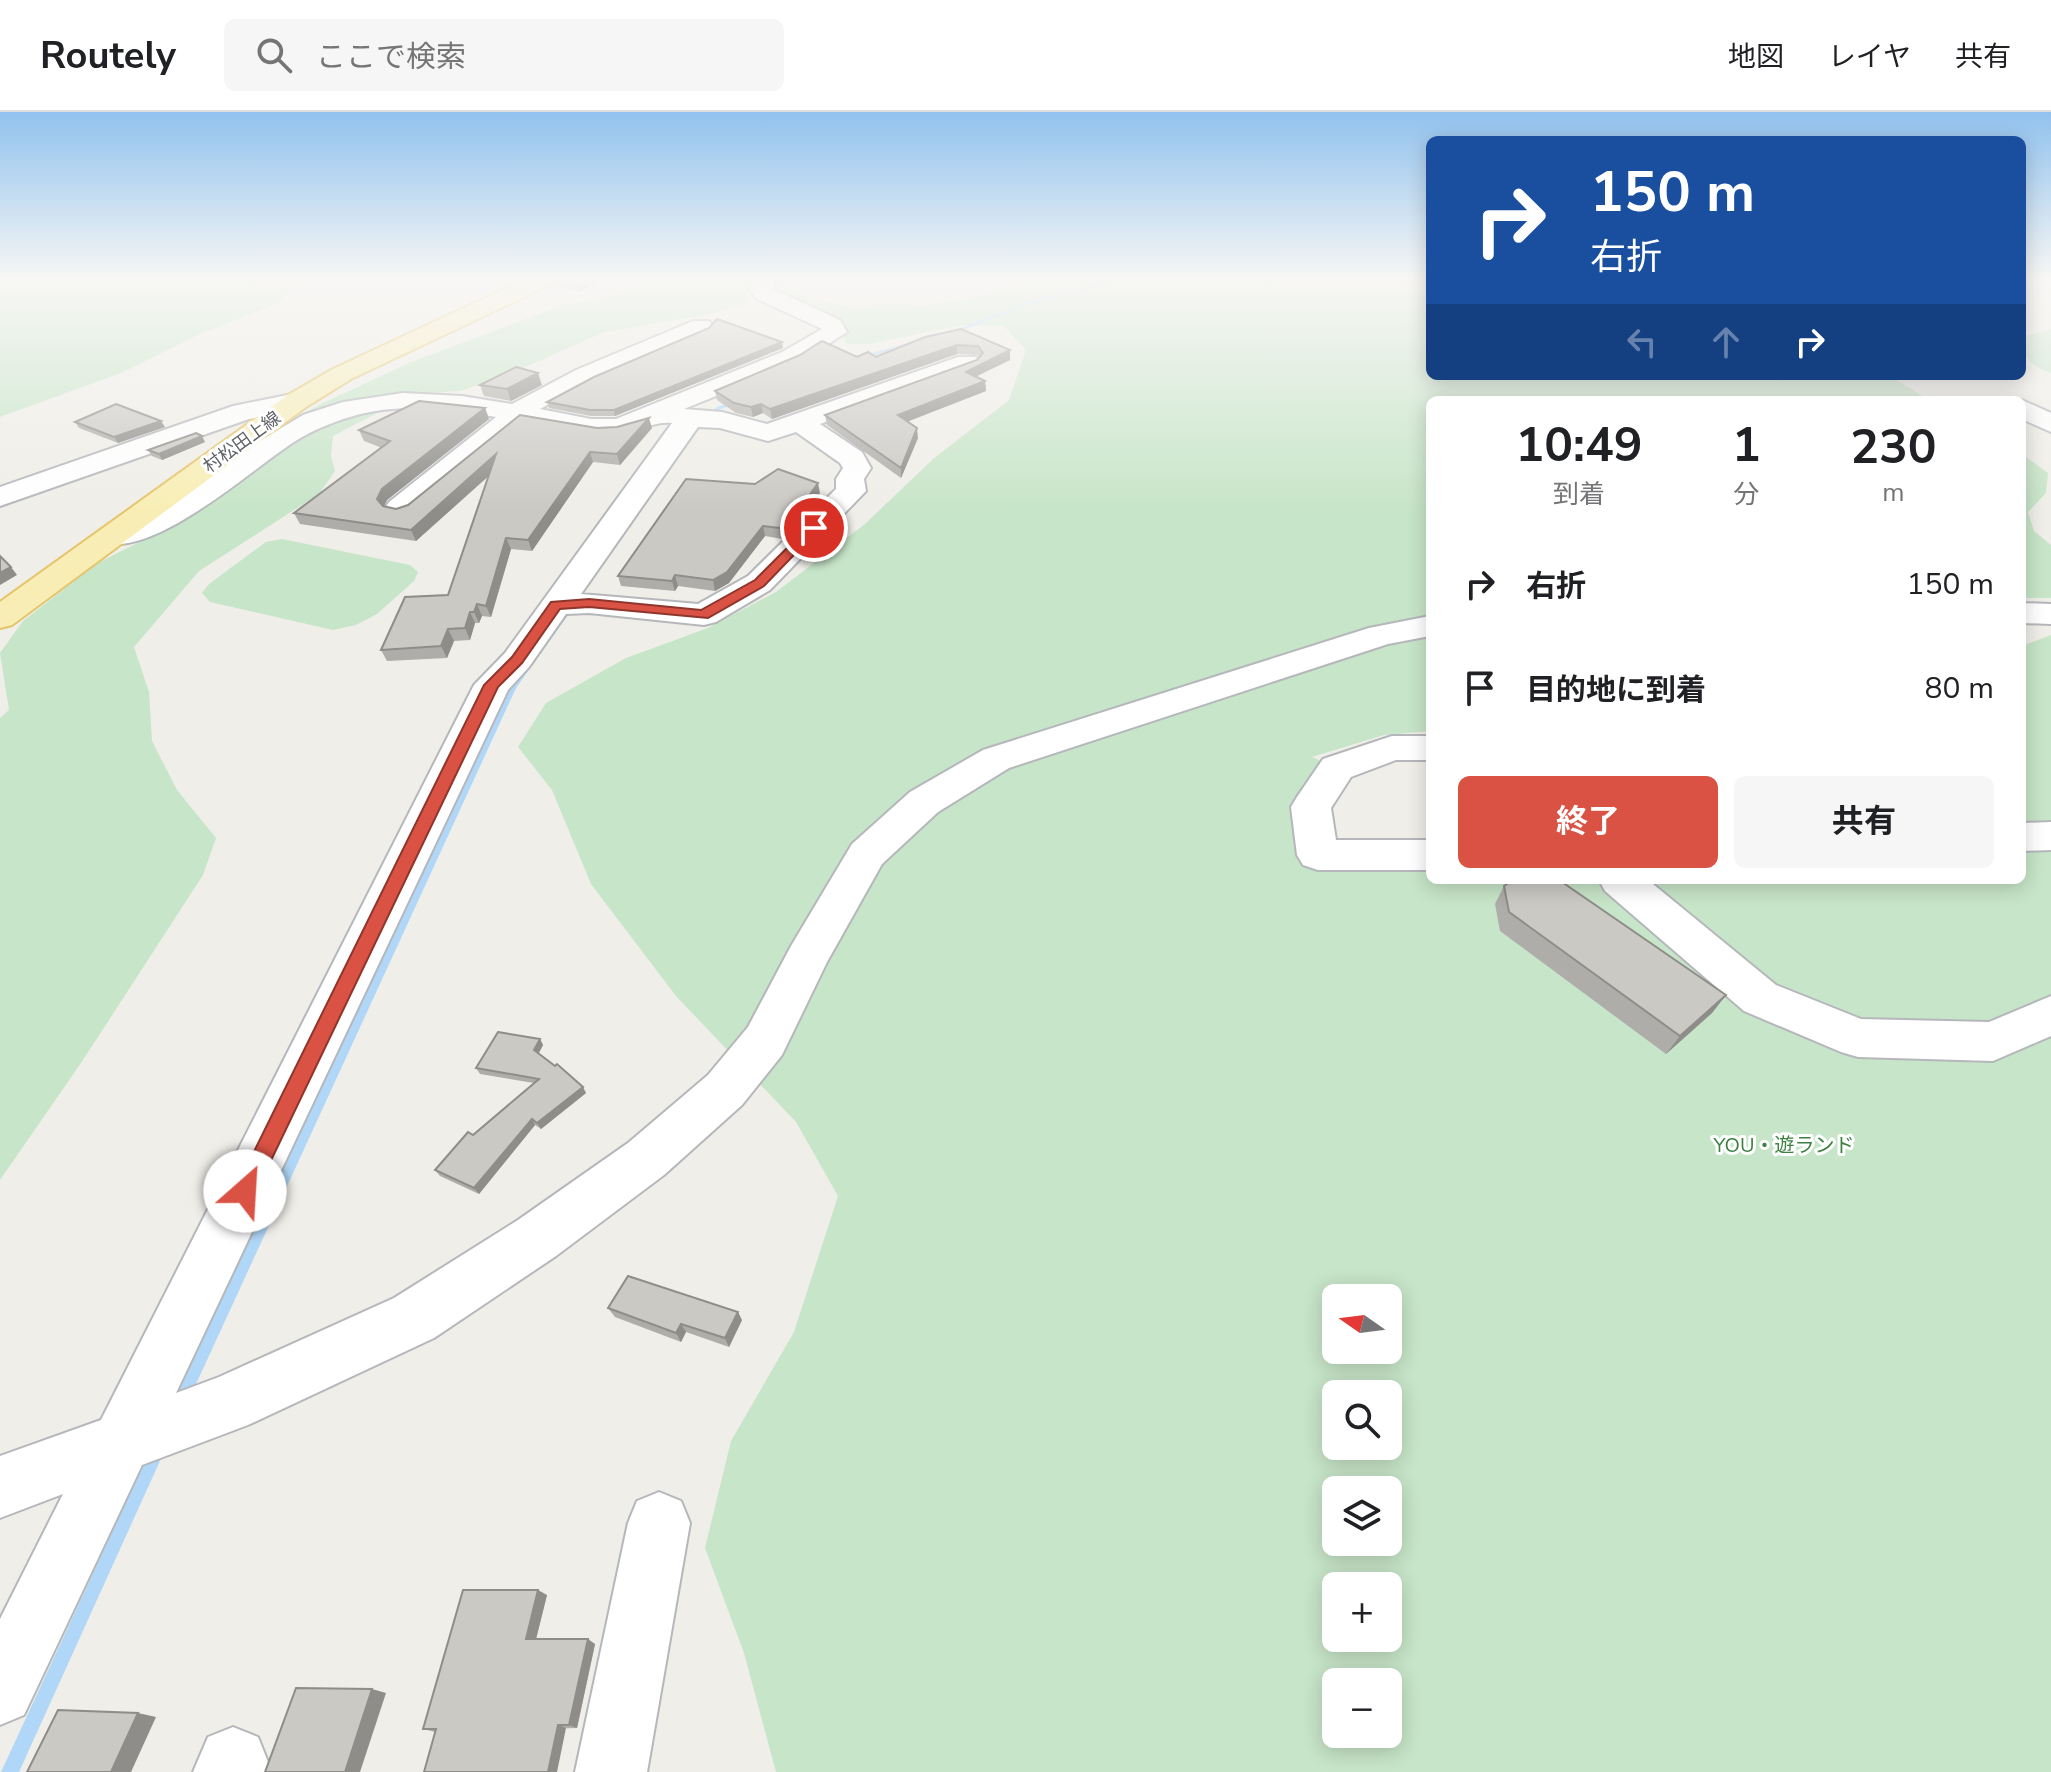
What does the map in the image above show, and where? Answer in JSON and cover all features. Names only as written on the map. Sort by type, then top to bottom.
[{"type":"main road","name":"村松田上線","points":[[0,618],[297,401],[381,355]]},
{"type":"street","points":[[400,508],[515,412],[585,375],[632,355]]},
{"type":"street","points":[[648,355],[717,388]]},
{"type":"street","points":[[689,417],[673,404],[794,355]]},
{"type":"street","points":[[114,536],[139,531],[169,517],[274,441],[316,420],[365,404],[414,398],[613,428],[689,417],[768,433],[967,362]]},
{"type":"street","points":[[0,497],[242,412],[297,401]]},
{"type":"street","points":[[2026,410],[2051,424]]},
{"type":"street","points":[[572,604],[689,417]]},
{"type":"street","points":[[572,604],[704,615],[759,583],[851,491],[850,479],[857,468],[852,458],[799,422]]},
{"type":"street","points":[[0,1691],[492,685],[572,604],[668,495]]},
{"type":"street","points":[[2026,613],[2051,614]]},
{"type":"street","points":[[0,1487],[122,1445],[227,1404],[414,1318],[537,1238],[646,1159],[725,1090],[765,1041],[807,958],[867,854],[924,802],[996,759],[1381,635],[1426,627]]},
{"type":"street","points":[[1426,748],[1392,748],[1337,768],[1311,807],[1318,855],[1426,855]]},
{"type":"street","points":[[2026,837],[2051,836]]},
{"type":"street","points":[[1625,884],[1760,998],[1858,1038],[1993,1042],[2051,1015]]},
{"type":"street","points":[[611,1772],[659,1523]]},
{"type":"green space","points":[[0,355],[157,355],[121,373],[0,417]]},
{"type":"green space","points":[[428,355],[552,355],[460,391],[414,394],[333,436],[331,456],[335,471],[319,494],[199,571],[134,647],[149,692],[152,741],[177,790],[216,838],[203,875],[83,1060],[0,1180],[0,718],[9,710],[0,653],[23,621],[96,564],[163,530],[267,455],[294,419]]},
{"type":"green space","name":"YOU・遊ランド","points":[[1024,355],[1426,355],[1426,380],[1896,380],[1922,396],[1426,396],[1426,731],[1384,735],[1312,757],[1337,768],[1318,854],[1426,855],[1426,884],[2026,884],[2026,644],[2051,635],[2051,1772],[776,1772],[744,1653],[705,1548],[731,1441],[794,1332],[838,1196],[796,1122],[676,996],[591,884],[552,790],[518,747],[546,703],[626,658],[708,628],[776,592],[865,524],[933,459],[1009,400]]},
{"type":"green space","points":[[2026,355],[2051,355],[2051,373],[2038,368]]},
{"type":"green space","points":[[2026,457],[2048,473],[2046,493],[2028,512],[2034,531],[2051,545],[2051,598],[2026,598]]},
{"type":"green space","points":[[282,539],[410,565],[418,572],[414,581],[377,614],[356,625],[333,630],[210,602],[202,593],[209,584],[266,542]]},
{"type":"building","points":[[645,355],[749,355],[614,410],[590,410],[547,402]]},
{"type":"building","points":[[799,355],[926,355],[770,409],[761,404],[751,407],[734,403],[715,391]]},
{"type":"building","points":[[981,355],[999,355],[966,372],[985,381],[898,415],[917,428],[901,468],[825,415],[977,360]]},
{"type":"building","points":[[516,367],[538,373],[507,389],[480,385]]},
{"type":"building","points":[[419,401],[485,408],[382,489],[377,499],[383,506],[396,509],[408,505],[520,415],[597,428],[617,427],[649,418],[617,454],[590,452],[528,540],[506,538],[486,606],[477,604],[474,612],[470,612],[465,628],[448,629],[441,646],[381,650],[405,597],[448,595],[496,454],[411,530],[294,513],[390,441],[359,430]]},
{"type":"building","points":[[116,404],[161,421],[114,437],[75,422]]},
{"type":"building","points":[[196,433],[202,436],[159,454],[148,450]]},
{"type":"building","points":[[778,469],[818,483],[801,507],[780,528],[763,526],[727,572],[713,580],[675,575],[672,581],[618,576],[686,479],[755,484]]},
{"type":"building","points":[[0,556],[11,567],[0,573]]},
{"type":"building","points":[[1565,884],[1726,995],[1680,1036],[1509,912],[1504,886]]},
{"type":"building","points":[[498,1032],[540,1039],[534,1050],[555,1066],[557,1064],[583,1087],[537,1123],[532,1119],[474,1188],[435,1170],[468,1132],[473,1135],[539,1079],[476,1068]]},
{"type":"building","points":[[628,1276],[738,1312],[725,1338],[681,1324],[676,1333],[608,1308]]},
{"type":"building","points":[[463,1590],[538,1590],[526,1639],[588,1639],[569,1725],[558,1725],[548,1772],[424,1772],[436,1729],[423,1729]]},
{"type":"building","points":[[296,1688],[372,1689],[345,1772],[265,1772]]},
{"type":"building","points":[[58,1710],[138,1713],[111,1772],[27,1772]]},
{"type":"waterway","points":[[857,358],[867,355]]},
{"type":"waterway","points":[[706,420],[719,408],[740,401]]},
{"type":"waterway","points":[[180,1403],[512,688],[574,601]]},
{"type":"waterway","points":[[10,1772],[159,1447]]},
{"type":"route","points":[[245,1191],[492,685],[517,660],[556,605],[589,603],[704,615],[759,583],[814,528]]}]
